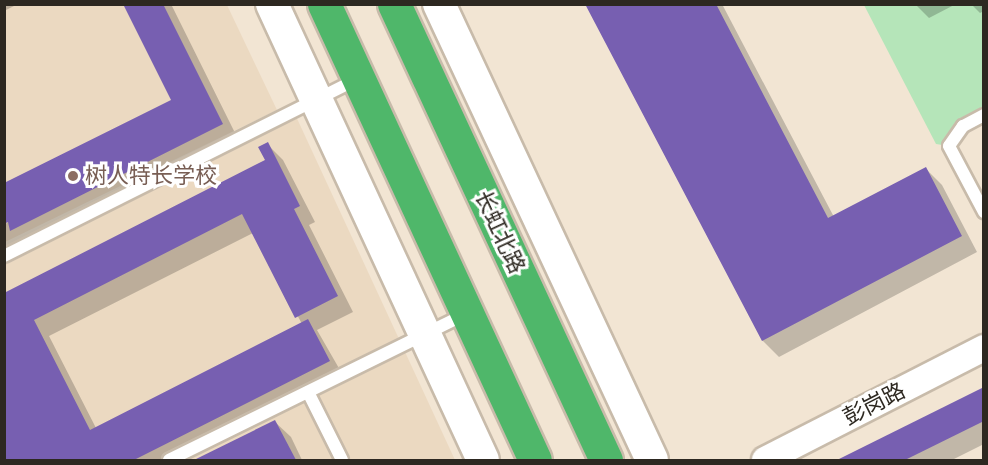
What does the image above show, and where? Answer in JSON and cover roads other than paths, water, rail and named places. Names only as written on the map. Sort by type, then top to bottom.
[{"type":"highway","points":[[324,4],[535,460]]},
{"type":"highway","name":"长虹北路","points":[[394,4],[606,460]]},
{"type":"street","points":[[272,4],[483,460]]},
{"type":"street","points":[[439,4],[652,460]]},
{"type":"street","name":"彭岗路","points":[[765,460],[984,348]]},
{"type":"lane","points":[[4,256],[359,79]]},
{"type":"lane","points":[[984,115],[963,126],[949,146],[984,212]]},
{"type":"lane","points":[[169,460],[467,313]]},
{"type":"lane","points":[[308,392],[342,460]]},
{"type":"place","name":"树人特长学校","points":[[73,176]]}]
